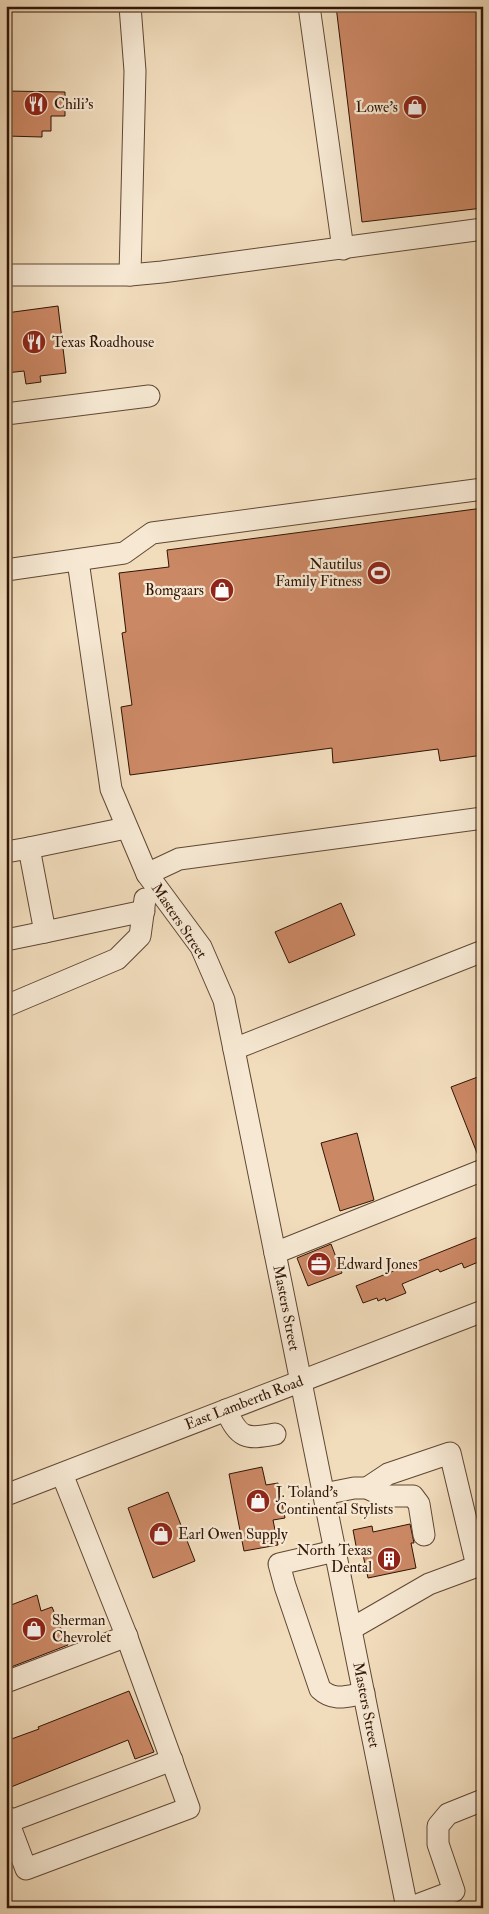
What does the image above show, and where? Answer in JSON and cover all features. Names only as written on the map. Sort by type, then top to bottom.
[{"type":"street","points":[[130,6],[136,71],[130,275]]},
{"type":"street","points":[[309,6],[343,249]]},
{"type":"street","points":[[6,275],[130,275],[182,270],[483,229]]},
{"type":"street","points":[[6,414],[149,396]]},
{"type":"street","points":[[6,570],[124,553],[152,533],[483,490]]},
{"type":"street","name":"Masters Street","points":[[78,561],[111,789],[147,874],[201,947],[224,1000],[408,1908]]},
{"type":"street","points":[[6,1006],[117,960],[140,936],[147,874],[179,859],[483,818]]},
{"type":"street","points":[[6,852],[126,828]]},
{"type":"street","points":[[30,848],[45,932]]},
{"type":"street","points":[[6,940],[144,911]]},
{"type":"street","points":[[234,1049],[483,952]]},
{"type":"street","points":[[275,1253],[483,1170]]},
{"type":"street","name":"East Lamberth Road","points":[[6,1495],[483,1311]]},
{"type":"street","points":[[226,1410],[233,1425],[248,1438],[275,1434]]},
{"type":"street","points":[[351,1630],[429,1584],[480,1565],[450,1453],[388,1474],[366,1488]]},
{"type":"street","points":[[62,1474],[127,1636],[172,1760],[189,1808],[26,1869],[7,1819],[172,1760]]},
{"type":"street","points":[[324,1494],[354,1488],[366,1488],[384,1496],[413,1496],[419,1504],[424,1535]]},
{"type":"street","points":[[335,1551],[279,1564],[320,1689],[327,1695],[336,1698],[364,1693]]},
{"type":"street","points":[[6,1682],[127,1636]]},
{"type":"street","points":[[408,1908],[454,1890],[438,1844],[438,1826],[448,1814],[483,1800]]},
{"type":"building","name":"Lowe's","points":[[336,6],[483,6],[483,208],[362,222]]},
{"type":"building","name":"Chili's","points":[[6,91],[65,92],[65,116],[51,116],[51,131],[42,131],[42,137],[6,136]]},
{"type":"building","name":"Texas Roadhouse","points":[[58,306],[66,373],[40,376],[41,382],[26,384],[24,371],[6,373],[6,313]]},
{"type":"building","points":[[483,508],[483,755],[440,761],[438,749],[333,763],[332,748],[130,775],[121,707],[132,705],[122,633],[126,632],[119,573],[169,567],[167,550]]},
{"type":"building","points":[[341,903],[355,935],[289,963],[275,932]]},
{"type":"building","points":[[483,1075],[483,1158],[479,1158],[451,1087]]},
{"type":"building","points":[[357,1133],[374,1200],[340,1211],[321,1143]]},
{"type":"building","points":[[483,1235],[483,1260],[464,1268],[462,1263],[440,1272],[438,1269],[402,1284],[406,1293],[386,1301],[385,1298],[378,1301],[377,1298],[363,1303],[356,1286]]},
{"type":"building","name":"Edward Jones","points":[[331,1244],[342,1273],[308,1286],[297,1258]]},
{"type":"building","name":"J. Toland's Continental Stylists","points":[[262,1467],[266,1485],[278,1483],[285,1518],[273,1520],[278,1545],[244,1551],[229,1474]]},
{"type":"building","name":"Earl Owen Supply","points":[[168,1492],[195,1561],[153,1578],[128,1508]]},
{"type":"building","name":"North Texas Dental","points":[[410,1524],[414,1543],[411,1543],[416,1568],[368,1578],[362,1550],[357,1551],[353,1530],[372,1526],[373,1532]]},
{"type":"building","name":"Sherman Chevrolet","points":[[37,1595],[41,1611],[52,1607],[68,1645],[6,1669],[6,1607]]},
{"type":"building","points":[[129,1691],[154,1752],[135,1759],[128,1740],[6,1789],[6,1741]]},
{"type":"place","name":"Chili's","points":[[36,104]]},
{"type":"place","name":"Lowe's","points":[[415,107]]},
{"type":"place","name":"Texas Roadhouse","points":[[34,342]]},
{"type":"place","name":"Nautilus Family Fitness","points":[[379,573]]},
{"type":"place","name":"Bomgaars","points":[[222,590]]},
{"type":"place","name":"Edward Jones","points":[[319,1264]]},
{"type":"place","name":"J. Toland's Continental Stylists","points":[[258,1501]]},
{"type":"place","name":"Earl Owen Supply","points":[[161,1534]]},
{"type":"place","name":"North Texas Dental","points":[[389,1559]]},
{"type":"place","name":"Sherman Chevrolet","points":[[34,1629]]}]
